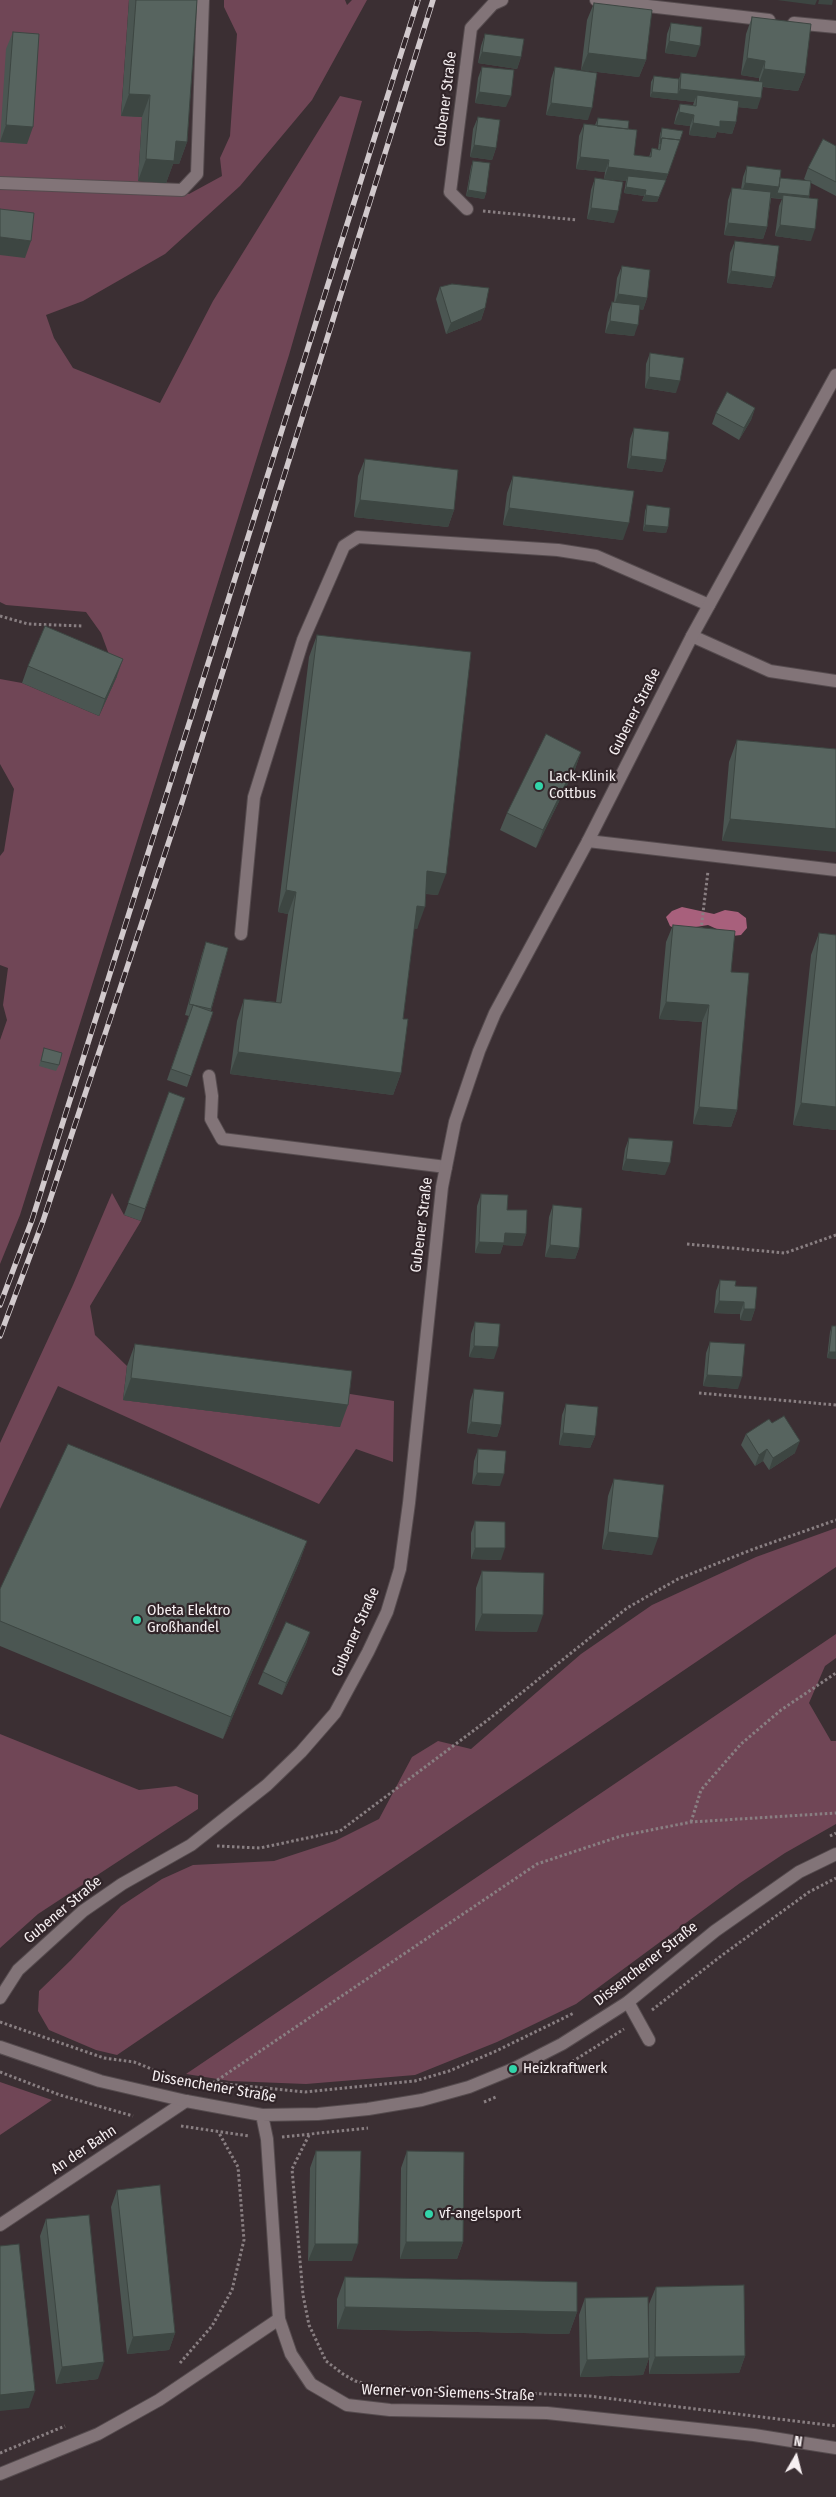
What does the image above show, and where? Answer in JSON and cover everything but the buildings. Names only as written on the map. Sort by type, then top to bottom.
[{"type":"street","points":[[0,183],[182,190],[197,174],[203,0]]},
{"type":"street","name":"Gubener Straße","points":[[467,210],[450,192],[471,28],[493,4],[502,0]]},
{"type":"street","points":[[596,0],[836,27]]},
{"type":"street","name":"Gubener Straße","points":[[0,1998],[18,1970],[83,1911],[122,1884],[191,1845],[267,1785],[301,1752],[335,1713],[368,1652],[387,1612],[400,1569],[446,1167],[455,1122],[478,1051],[494,1013],[588,841],[692,636],[836,375]]},
{"type":"street","points":[[240,934],[254,797],[303,640],[344,546],[358,537],[558,550],[596,556],[709,605]]},
{"type":"street","points":[[692,636],[770,672],[836,681]]},
{"type":"street","points":[[588,841],[836,870]]},
{"type":"street","points":[[208,1076],[212,1096],[211,1119],[222,1139],[446,1167]]},
{"type":"street","name":"Dissenchener Straße","points":[[0,2047],[100,2081],[186,2101],[262,2115],[318,2114],[368,2109],[422,2100],[469,2087],[513,2069],[562,2044],[628,2002],[715,1930],[800,1872],[836,1854]]},
{"type":"street","points":[[628,2002],[649,2040]]},
{"type":"street","name":"An der Bahn","points":[[0,2225],[186,2101]]},
{"type":"street","name":"Werner-von-Siemens-Straße","points":[[262,2115],[268,2148],[279,2319],[291,2354],[311,2384],[346,2405],[390,2410],[547,2413],[754,2435],[836,2448]]},
{"type":"street","points":[[0,2474],[98,2434],[159,2400],[279,2319]]},
{"type":"path","points":[[467,210],[577,220]]},
{"type":"path","points":[[0,616],[28,624],[83,626]]},
{"type":"path","points":[[700,938],[710,855]]},
{"type":"path","points":[[687,1244],[785,1253],[836,1235]]},
{"type":"path","points":[[699,1394],[836,1405]]},
{"type":"path","points":[[191,1845],[260,1848],[340,1831],[489,1719],[627,1608],[678,1579],[751,1550],[836,1520]]},
{"type":"path","points":[[691,1822],[701,1790],[741,1744],[781,1710],[836,1673]]},
{"type":"path","points":[[186,2101],[537,1864],[621,1836],[691,1822],[836,1813]]},
{"type":"path","points":[[828,1837],[836,1833]]},
{"type":"path","points":[[570,2063],[639,2020],[729,1950],[809,1892],[836,1878]]},
{"type":"path","points":[[595,2000],[654,1956]]},
{"type":"path","points":[[0,2022],[104,2058],[134,2062],[177,2079],[305,2092],[416,2082],[485,2056],[581,2010]]},
{"type":"path","points":[[177,2367],[212,2326],[232,2290],[244,2240],[238,2167],[218,2132]]},
{"type":"path","points":[[309,2135],[292,2169],[303,2295],[309,2325],[326,2362],[355,2381],[376,2386],[589,2396],[836,2426]]},
{"type":"path","points":[[0,2452],[73,2423]]},
{"type":"shaded area","points":[[0,0],[129,0],[121,115],[142,117],[138,181],[189,194],[222,176],[220,158],[230,136],[237,34],[224,7],[224,0],[345,0],[347,5],[352,0],[367,0],[312,100],[240,186],[165,254],[83,301],[46,315],[54,338],[73,368],[160,403],[213,301],[340,96],[362,101],[289,355],[20,1215],[0,1264],[0,1040],[7,1020],[3,1005],[8,968],[0,965],[0,856],[4,851],[14,789],[0,764],[0,679],[22,683],[99,716],[117,676],[101,633],[86,612],[6,605],[0,602]]},
{"type":"shaded area","points":[[682,907],[714,914],[725,910],[738,912],[746,918],[747,928],[741,935],[732,936],[708,925],[678,930],[670,926],[666,917],[672,911]]},
{"type":"shaded area","points":[[112,1193],[124,1215],[141,1221],[90,1306],[95,1335],[127,1366],[123,1400],[340,1427],[344,1393],[394,1401],[393,1462],[356,1449],[319,1504],[58,1386],[0,1509],[0,1443],[73,1285]]},
{"type":"shaded area","points":[[836,1528],[836,1567],[117,2055],[96,2050],[49,2030],[38,2011],[39,1991],[71,1960],[121,1906],[162,1879],[193,1865],[274,1861],[335,1841],[379,1819],[412,1757],[438,1741],[471,1749],[581,1654],[652,1605],[756,1557]]},
{"type":"shaded area","points":[[836,1634],[836,1658],[825,1666],[809,1703],[831,1741],[836,1741],[836,1824],[785,1853],[740,1883],[576,2004],[497,2042],[415,2075],[306,2084],[230,2081],[186,2074]]},
{"type":"shaded area","points":[[0,1734],[139,1790],[176,1786],[198,1795],[198,1809],[38,1914],[0,1948]]},
{"type":"shaded area","points":[[0,2082],[52,2100],[0,2135]]},
{"type":"railway","points":[[0,1305],[32,1220],[418,0]]},
{"type":"railway","points":[[0,1336],[43,1221],[182,802],[433,0]]},
{"type":"place","name":"Lack-Klinik Cottbus","points":[[539,786]]},
{"type":"place","name":"Obeta Elektro Großhandel","points":[[137,1620]]},
{"type":"place","name":"Heizkraftwerk","points":[[513,2069]]},
{"type":"place","name":"vf-angelsport","points":[[429,2214]]}]
